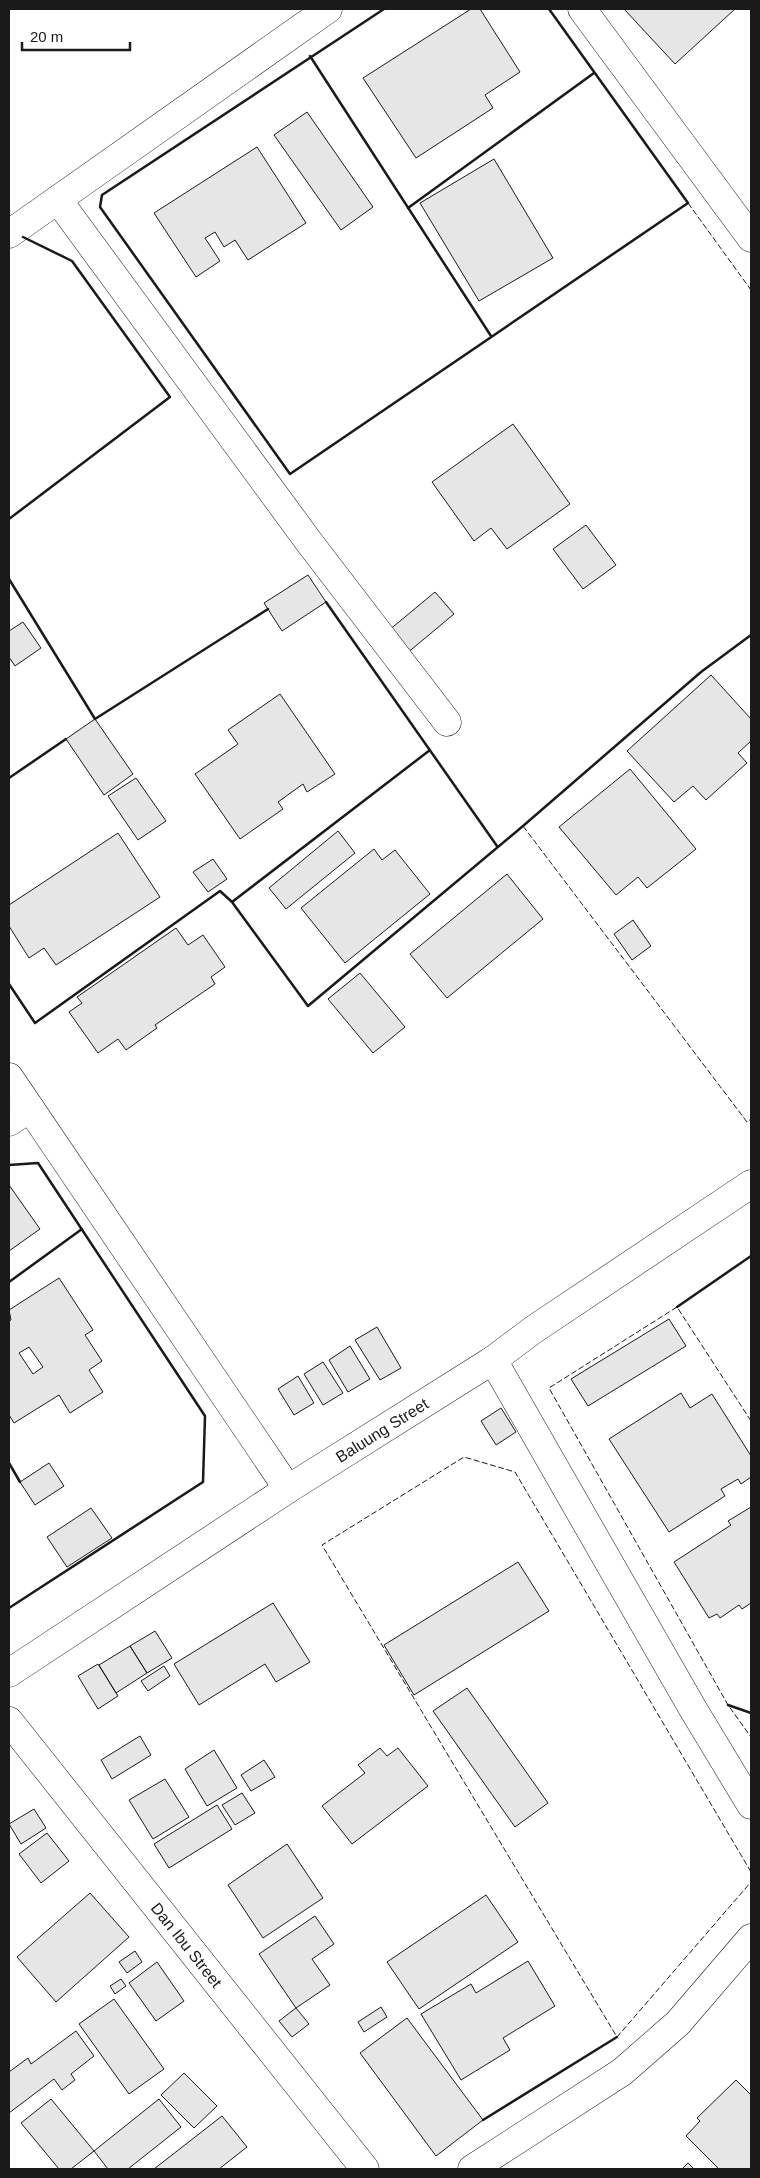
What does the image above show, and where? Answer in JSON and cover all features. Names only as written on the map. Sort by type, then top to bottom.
[{"type":"street","points":[[9,234],[328,9]]},
{"type":"street","points":[[582,9],[751,238]]},
{"type":"street","points":[[58,200],[309,542],[447,722]]},
{"type":"street","points":[[9,1077],[19,1115],[288,1489]]},
{"type":"street","name":"Baluung Street","points":[[9,1673],[288,1489],[493,1360],[533,1330],[751,1184]]},
{"type":"street","points":[[493,1360],[693,1710],[751,1805]]},
{"type":"street","name":"Dan Ibu Street","points":[[9,1721],[365,2169]]},
{"type":"street","points":[[472,2169],[622,2072],[678,2023],[751,1938]]},
{"type":"building","points":[[471,9],[480,9],[520,72],[485,95],[493,108],[416,158],[363,78]]},
{"type":"building","points":[[624,9],[735,9],[675,64]]},
{"type":"building","points":[[307,112],[373,207],[341,230],[274,135]]},
{"type":"building","points":[[257,147],[306,223],[248,260],[235,240],[224,247],[215,232],[205,238],[220,261],[196,277],[154,213]]},
{"type":"building","points":[[494,159],[553,258],[479,301],[420,203]]},
{"type":"building","points":[[513,424],[570,504],[507,549],[491,528],[474,541],[432,482]]},
{"type":"building","points":[[586,525],[616,565],[583,589],[553,549]]},
{"type":"building","points":[[308,575],[326,602],[282,631],[264,603]]},
{"type":"building","points":[[435,592],[454,614],[406,654],[388,631]]},
{"type":"building","points":[[23,622],[41,648],[15,666],[9,657],[9,631]]},
{"type":"building","points":[[711,675],[751,719],[751,741],[738,753],[747,763],[706,800],[693,786],[674,802],[627,751]]},
{"type":"building","points":[[280,694],[335,774],[307,792],[303,784],[278,802],[283,809],[240,839],[195,774],[238,744],[228,730]]},
{"type":"building","points":[[95,719],[133,774],[104,795],[66,739]]},
{"type":"building","points":[[630,769],[696,849],[647,888],[638,877],[616,895],[559,827]]},
{"type":"building","points":[[136,778],[166,821],[138,840],[108,796]]},
{"type":"building","points":[[338,831],[355,853],[286,909],[269,888]]},
{"type":"building","points":[[118,833],[160,897],[56,965],[44,948],[29,958],[9,926],[9,905]]},
{"type":"building","points":[[374,849],[382,860],[395,850],[430,894],[345,963],[301,908]]},
{"type":"building","points":[[213,859],[227,879],[208,892],[193,872]]},
{"type":"building","points":[[507,874],[543,919],[447,998],[410,954]]},
{"type":"building","points":[[633,920],[651,946],[632,960],[614,934]]},
{"type":"building","points":[[176,928],[188,945],[203,935],[225,967],[211,977],[215,984],[155,1025],[157,1028],[126,1050],[118,1039],[98,1053],[69,1012],[82,1003],[77,997]]},
{"type":"building","points":[[360,973],[405,1027],[373,1053],[328,999]]},
{"type":"building","points":[[9,1185],[40,1229],[9,1251]]},
{"type":"building","points":[[59,1278],[93,1330],[85,1335],[102,1361],[89,1370],[103,1392],[70,1413],[59,1395],[14,1423],[9,1415],[9,1321],[11,1320],[9,1310]],"holes":[[[29,1347],[43,1367],[33,1374],[19,1353]]]},
{"type":"building","points":[[669,1319],[686,1346],[588,1406],[571,1379]]},
{"type":"building","points":[[377,1327],[401,1368],[380,1380],[355,1340]]},
{"type":"building","points":[[350,1346],[370,1379],[348,1392],[329,1360]]},
{"type":"building","points":[[323,1362],[343,1393],[323,1405],[304,1374]]},
{"type":"building","points":[[298,1376],[314,1403],[294,1415],[278,1389]]},
{"type":"building","points":[[681,1393],[690,1408],[712,1394],[751,1456],[751,1477],[741,1484],[738,1479],[721,1489],[725,1496],[669,1532],[609,1439]]},
{"type":"building","points":[[501,1408],[516,1432],[496,1445],[481,1421]]},
{"type":"building","points":[[49,1463],[64,1486],[35,1505],[20,1482]]},
{"type":"building","points":[[751,1507],[751,1603],[742,1609],[739,1605],[720,1618],[717,1614],[709,1618],[674,1562],[731,1525],[728,1521]]},
{"type":"building","points":[[91,1508],[112,1538],[67,1567],[47,1537]]},
{"type":"building","points":[[518,1562],[549,1611],[414,1695],[384,1645]]},
{"type":"building","points":[[273,1603],[310,1662],[276,1682],[265,1664],[199,1705],[174,1664]]},
{"type":"building","points":[[155,1631],[172,1658],[147,1673],[130,1646]]},
{"type":"building","points":[[130,1646],[147,1673],[116,1693],[99,1665]]},
{"type":"building","points":[[98,1664],[118,1696],[98,1709],[78,1676]]},
{"type":"building","points":[[164,1666],[170,1676],[148,1691],[141,1681]]},
{"type":"building","points":[[467,1688],[548,1803],[515,1827],[433,1711]]},
{"type":"building","points":[[140,1736],[151,1755],[112,1779],[101,1760]]},
{"type":"building","points":[[380,1748],[387,1756],[398,1748],[428,1786],[352,1844],[322,1806],[365,1773],[358,1765]]},
{"type":"building","points":[[214,1750],[237,1788],[207,1806],[185,1769]]},
{"type":"building","points":[[264,1760],[275,1777],[251,1791],[241,1775]]},
{"type":"building","points":[[165,1779],[189,1817],[153,1839],[129,1800]]},
{"type":"building","points":[[242,1793],[255,1813],[235,1825],[222,1805]]},
{"type":"building","points":[[217,1805],[232,1829],[169,1868],[154,1844]]},
{"type":"building","points":[[34,1809],[46,1828],[21,1844],[9,1824]]},
{"type":"building","points":[[47,1833],[69,1861],[41,1883],[19,1854]]},
{"type":"building","points":[[287,1844],[323,1898],[263,1938],[228,1885]]},
{"type":"building","points":[[90,1893],[129,1937],[56,2002],[17,1957]]},
{"type":"building","points":[[486,1895],[518,1942],[419,2009],[387,1962]]},
{"type":"building","points":[[315,1916],[334,1944],[312,1959],[330,1985],[296,2008],[259,1954]]},
{"type":"building","points":[[135,1951],[142,1962],[127,1973],[119,1962]]},
{"type":"building","points":[[528,1961],[555,2006],[503,2038],[510,2050],[461,2080],[421,2014],[471,1984],[476,1993]]},
{"type":"building","points":[[157,1962],[184,2001],[156,2021],[129,1983]]},
{"type":"building","points":[[121,1979],[126,1986],[115,1994],[110,1986]]},
{"type":"building","points":[[114,1999],[164,2069],[129,2094],[79,2024]]},
{"type":"building","points":[[381,2007],[387,2017],[364,2032],[358,2022]]},
{"type":"building","points":[[296,2008],[309,2024],[292,2037],[279,2021]]},
{"type":"building","points":[[407,2018],[483,2120],[436,2156],[360,2053]]},
{"type":"building","points":[[76,2031],[94,2056],[71,2074],[75,2080],[62,2090],[54,2079],[9,2113],[9,2072],[28,2058],[31,2064]]},
{"type":"building","points":[[184,2073],[217,2106],[194,2128],[161,2095]]},
{"type":"building","points":[[736,2080],[751,2095],[751,2169],[719,2169],[686,2136],[700,2121],[697,2118]]},
{"type":"building","points":[[51,2099],[94,2151],[71,2169],[59,2169],[21,2123]]},
{"type":"building","points":[[159,2099],[181,2127],[128,2169],[108,2169],[94,2151]]},
{"type":"building","points":[[222,2116],[247,2147],[219,2169],[154,2169]]},
{"type":"building","points":[[688,2163],[694,2169],[682,2169]]},
{"type":"fence","points":[[688,203],[751,290]]},
{"type":"fence","points":[[523,826],[747,1122],[751,1119]]},
{"type":"fence","points":[[751,1421],[677,1307],[549,1388],[728,1705],[751,1737]]},
{"type":"fence","points":[[751,1872],[515,1472],[464,1457],[322,1545],[617,2037],[751,1882]]},
{"type":"wall","points":[[384,9],[102,195],[100,207],[290,474],[688,203],[549,9]]},
{"type":"wall","points":[[310,56],[491,336]]},
{"type":"wall","points":[[408,208],[594,73]]},
{"type":"wall","points":[[9,519],[170,397],[72,261],[23,237]]},
{"type":"wall","points":[[9,579],[95,719],[268,609]]},
{"type":"wall","points":[[326,602],[497,846]]},
{"type":"wall","points":[[9,984],[35,1023],[220,891],[232,902],[308,1006],[523,826],[701,672],[751,635]]},
{"type":"wall","points":[[9,778],[66,739]]},
{"type":"wall","points":[[232,902],[430,750]]},
{"type":"wall","points":[[9,1165],[38,1163],[205,1416],[203,1482],[9,1608]]},
{"type":"wall","points":[[9,1282],[82,1229]]},
{"type":"wall","points":[[677,1307],[751,1256]]},
{"type":"wall","points":[[9,1463],[20,1482]]},
{"type":"wall","points":[[728,1705],[751,1713]]},
{"type":"wall","points":[[483,2120],[617,2037]]}]
